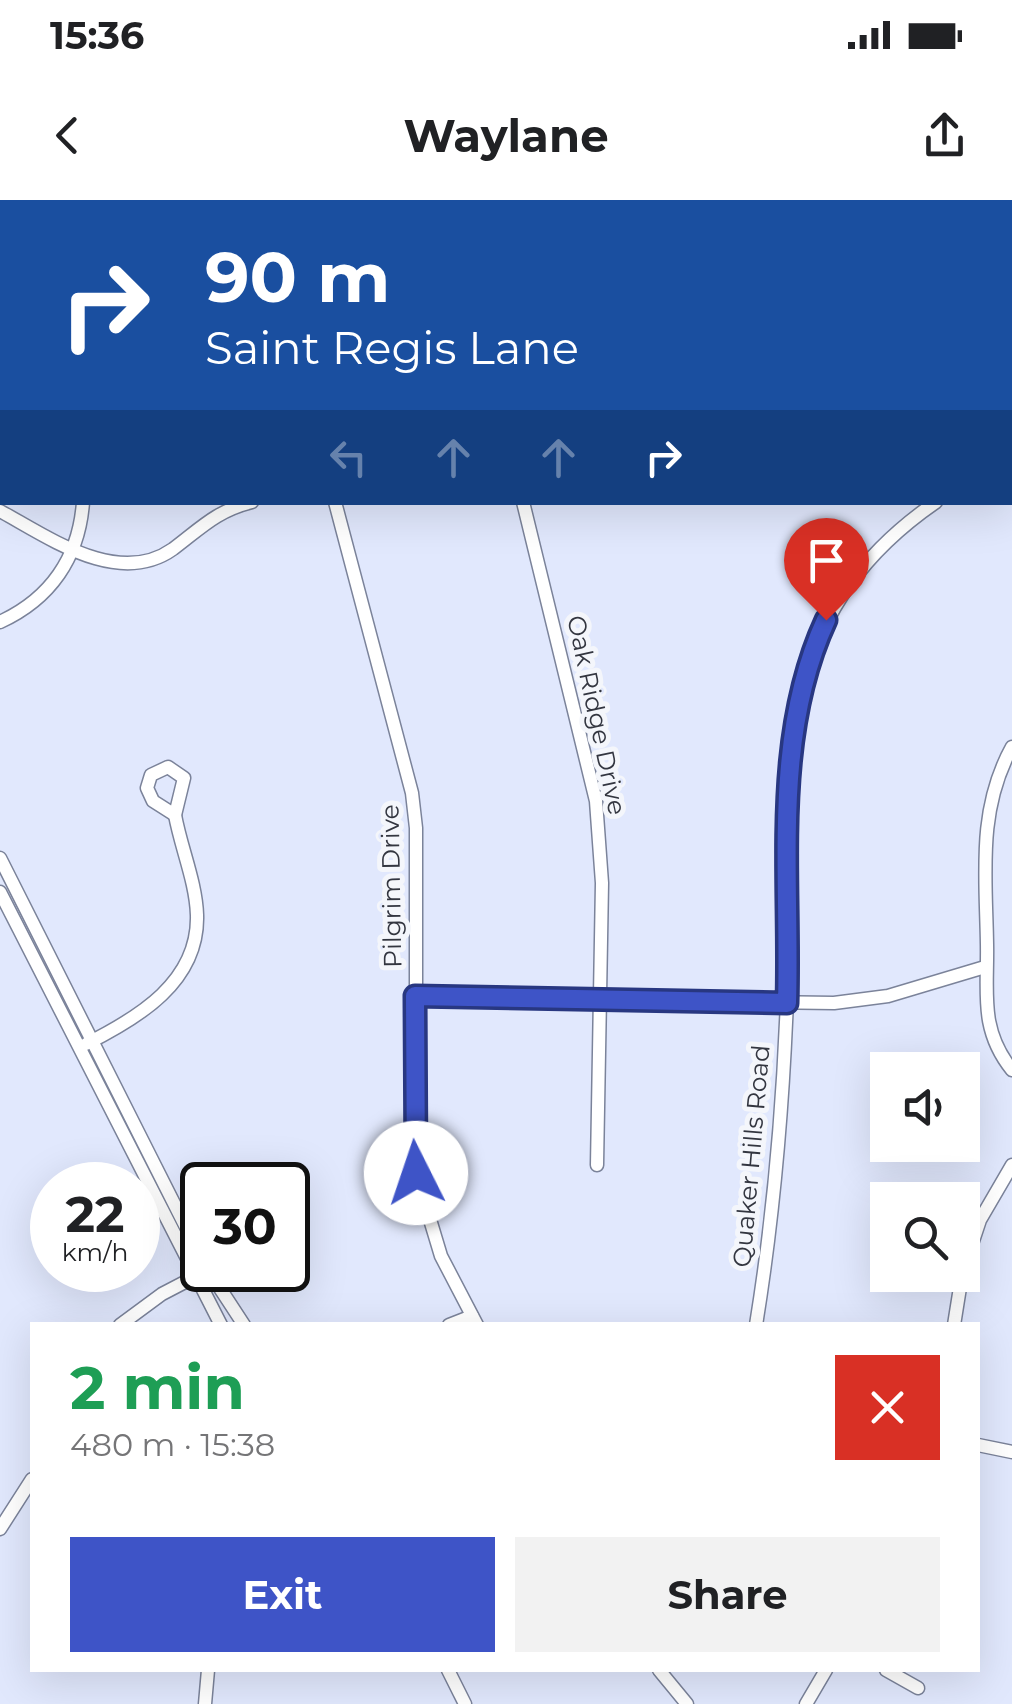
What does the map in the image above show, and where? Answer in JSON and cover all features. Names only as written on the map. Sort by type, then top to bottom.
[{"type":"street","points":[[0,622],[34,603],[61,574],[74,550],[82,505]]},
{"type":"street","points":[[0,511],[74,550],[114,562],[146,560],[176,547],[212,515],[243,505]]},
{"type":"street","name":"Pilgrim Drive","points":[[336,505],[412,792],[416,828],[416,1173],[441,1256],[474,1320]]},
{"type":"street","name":"Oak Ridge Drive","points":[[524,505],[596,801],[602,883],[597,1165]]},
{"type":"street","name":"Quaker Hills Road","points":[[756,1322],[787,1003],[790,756],[803,678],[826,620],[850,581],[875,551],[932,505]]},
{"type":"street","points":[[1012,747],[1000,770],[986,821],[987,1022],[1012,1070]]},
{"type":"street","points":[[79,1047],[163,996],[189,956],[197,915],[176,815]]},
{"type":"street","points":[[0,858],[180,1215]]},
{"type":"street","points":[[0,892],[180,1250]]},
{"type":"street","points":[[415,996],[787,1003],[888,996],[986,967]]},
{"type":"street","points":[[980,1220],[1012,1165]]},
{"type":"street","points":[[124,1322],[180,1285]]},
{"type":"street","points":[[202,1292],[220,1322]]},
{"type":"street","points":[[222,1292],[242,1322]]},
{"type":"street","points":[[954,1322],[959,1292]]},
{"type":"street","points":[[980,1445],[1012,1452]]},
{"type":"street","points":[[0,1529],[30,1483]]},
{"type":"street","points":[[205,1704],[208,1672]]},
{"type":"street","points":[[449,1672],[465,1704]]},
{"type":"street","points":[[661,1672],[687,1704]]},
{"type":"street","points":[[806,1704],[825,1672]]},
{"type":"street","points":[[890,1672],[918,1688]]},
{"type":"route","points":[[416,1173],[415,996],[787,1003],[792,730],[803,678],[826,620]]}]
